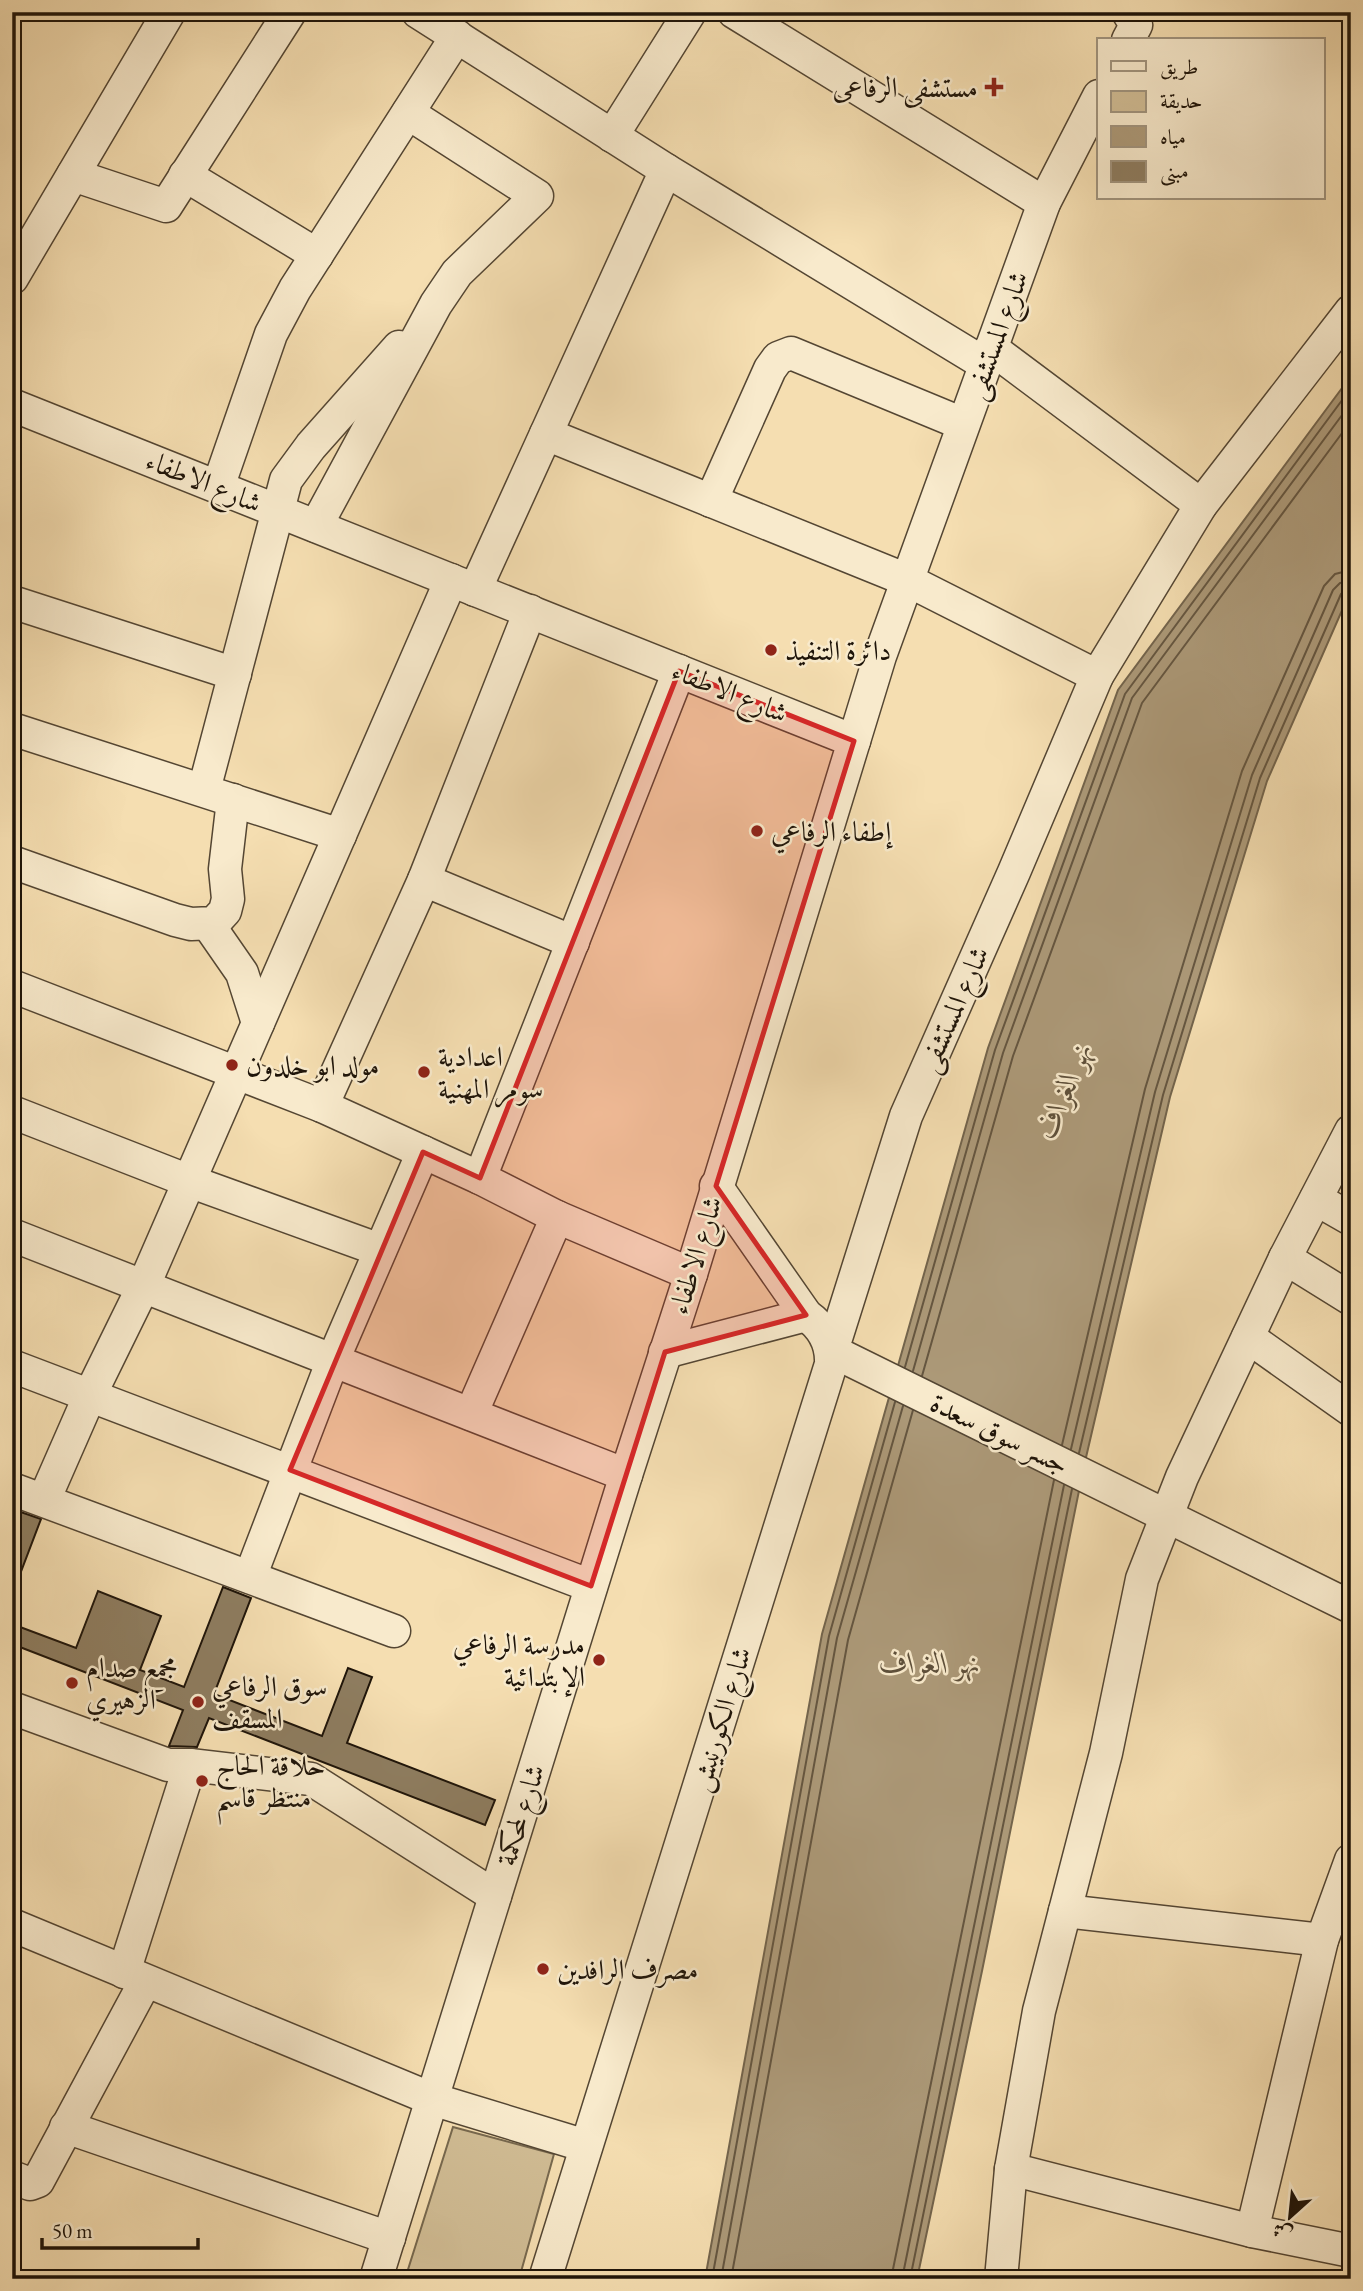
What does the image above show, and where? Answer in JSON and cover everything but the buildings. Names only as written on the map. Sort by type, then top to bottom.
[{"type":"street","points":[[12,278],[169,12]]},
{"type":"street","points":[[73,174],[166,206],[290,12]]},
{"type":"street","points":[[418,12],[666,170],[988,356],[1201,505]]},
{"type":"street","points":[[612,136],[690,12]]},
{"type":"street","points":[[734,12],[775,23],[1044,203]]},
{"type":"street","points":[[218,487],[271,334],[317,255],[457,36]]},
{"type":"street","name":"شارع المستشفى","points":[[854,741],[880,656],[1044,203],[1097,100]]},
{"type":"street","points":[[316,526],[436,304],[457,273],[537,196],[408,113]]},
{"type":"street","points":[[44,1500],[90,1395],[144,1285],[340,835],[463,585],[546,434],[666,170]]},
{"type":"street","points":[[185,175],[317,255]]},
{"type":"street","points":[[12,862],[143,911],[175,920],[208,924],[219,919],[225,911],[228,899],[218,795],[235,674],[286,480],[312,446],[436,304]]},
{"type":"street","name":"شارع المستشفى","points":[[832,1351],[906,1116],[1097,676],[1201,505],[1351,311]]},
{"type":"street","points":[[711,500],[770,369],[778,358],[791,353],[963,424]]},
{"type":"street","name":"شارع الاطفاء","points":[[12,405],[854,741],[665,1352]]},
{"type":"street","points":[[546,434],[907,580],[1097,676]]},
{"type":"street","points":[[12,602],[235,674]]},
{"type":"street","points":[[321,1106],[424,880],[530,611]]},
{"type":"street","points":[[480,1178],[679,671]]},
{"type":"street","points":[[12,729],[340,835]]},
{"type":"street","points":[[424,880],[573,942]]},
{"type":"street","points":[[208,924],[242,973],[258,1023]]},
{"type":"street","points":[[12,986],[321,1106],[480,1178],[557,1217],[691,1274]]},
{"type":"street","points":[[12,1112],[189,1181],[380,1250]]},
{"type":"street","points":[[1001,2279],[1011,2169],[1039,2011],[1106,1753],[1142,1579],[1182,1477],[1285,1258],[1351,1131]]},
{"type":"street","points":[[250,1577],[333,1360],[422,1152]]},
{"type":"street","points":[[716,1186],[806,1315],[823,1331],[832,1351]]},
{"type":"street","points":[[1316,1199],[1351,1219]]},
{"type":"street","points":[[471,1414],[557,1217]]},
{"type":"street","points":[[12,1235],[626,1475]]},
{"type":"street","points":[[1285,1258],[1351,1299]]},
{"type":"street","points":[[665,1352],[806,1315]]},
{"type":"street","points":[[1248,1337],[1351,1410]]},
{"type":"street","name":"جسر سوق سعدة","points":[[832,1351],[1351,1607]]},
{"type":"street","name":"شارع الكورنيش","points":[[545,2279],[823,1391],[832,1351]]},
{"type":"street","name":"شارع لمحكمة","points":[[376,2279],[665,1352]]},
{"type":"street","points":[[12,1366],[592,1586]]},
{"type":"street","points":[[12,1489],[394,1631]]},
{"type":"street","points":[[12,1708],[168,1765],[190,1765],[311,1779],[495,1896]]},
{"type":"street","points":[[12,2178],[30,2184],[38,2181],[135,1977],[190,1765]]},
{"type":"street","points":[[1252,2231],[1322,1940],[1351,1860]]},
{"type":"street","points":[[1065,1911],[1322,1940]]},
{"type":"street","points":[[12,1926],[432,2099],[586,2146]]},
{"type":"street","points":[[66,2127],[389,2238]]},
{"type":"street","points":[[1011,2169],[1252,2231],[1351,2252]]},
{"type":"highlighted area","points":[[679,671],[854,741],[716,1186],[806,1315],[665,1352],[591,1586],[290,1470],[423,1152],[480,1178]]},
{"type":"green space","points":[[453,2127],[554,2154],[519,2279],[405,2279]]},
{"type":"water","name":"نهر الغراف","points":[[1351,376],[1351,590],[1267,781],[1170,1097],[1084,1466],[917,2279],[705,2279],[822,1634],[988,1048],[1118,690]]},
{"type":"place","name":"مستشفی الرفاعی","points":[[994,87]]},
{"type":"place","name":"دائرة التنفيذ","points":[[771,650]]},
{"type":"place","name":"إطفاء الرفاعي","points":[[757,831]]},
{"type":"place","name":"مولد ابو خلدون","points":[[232,1065]]},
{"type":"place","name":"اعدادية سومر المهنية","points":[[424,1072]]},
{"type":"place","name":"مدرسة الرفاعي الإبتدائية","points":[[599,1660]]},
{"type":"place","name":"مجمع صدام الزهيري","points":[[72,1683]]},
{"type":"place","name":"سوق الرفاعي المسقف","points":[[198,1702]]},
{"type":"place","name":"حلاقة الحاج منتظر قاسم","points":[[202,1781]]},
{"type":"place","name":"مصرف الرافدين","points":[[543,1969]]}]
